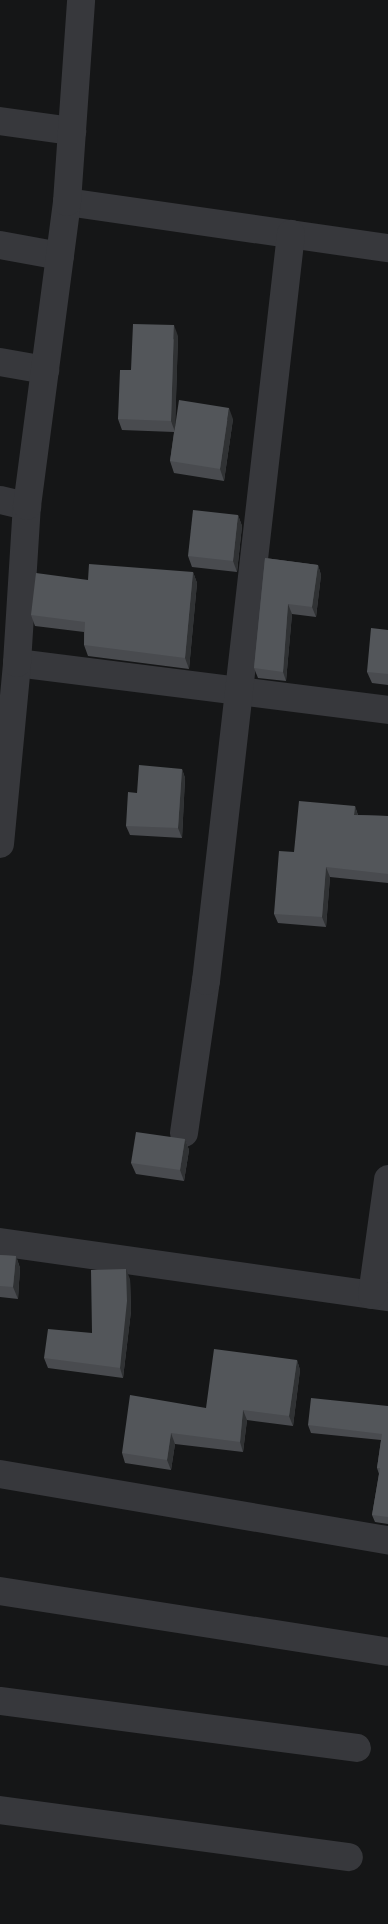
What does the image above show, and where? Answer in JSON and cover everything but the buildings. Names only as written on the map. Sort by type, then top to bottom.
[{"type":"street","points":[[0,844],[11,669],[11,594],[27,506],[67,202],[81,0]]},
{"type":"street","points":[[0,120],[72,130]]},
{"type":"street","points":[[67,202],[388,248]]},
{"type":"street","points":[[184,1133],[206,981],[291,234]]},
{"type":"street","points":[[0,245],[60,256]]},
{"type":"street","points":[[0,362],[45,370]]},
{"type":"street","points":[[0,500],[27,506]]},
{"type":"street","points":[[11,669],[238,691],[388,710]]},
{"type":"street","points":[[0,1242],[380,1296],[388,1179]]},
{"type":"street","points":[[0,1474],[388,1540]]},
{"type":"street","points":[[0,1591],[388,1652]]},
{"type":"street","points":[[0,1701],[357,1748]]},
{"type":"street","points":[[0,1810],[349,1857]]}]
